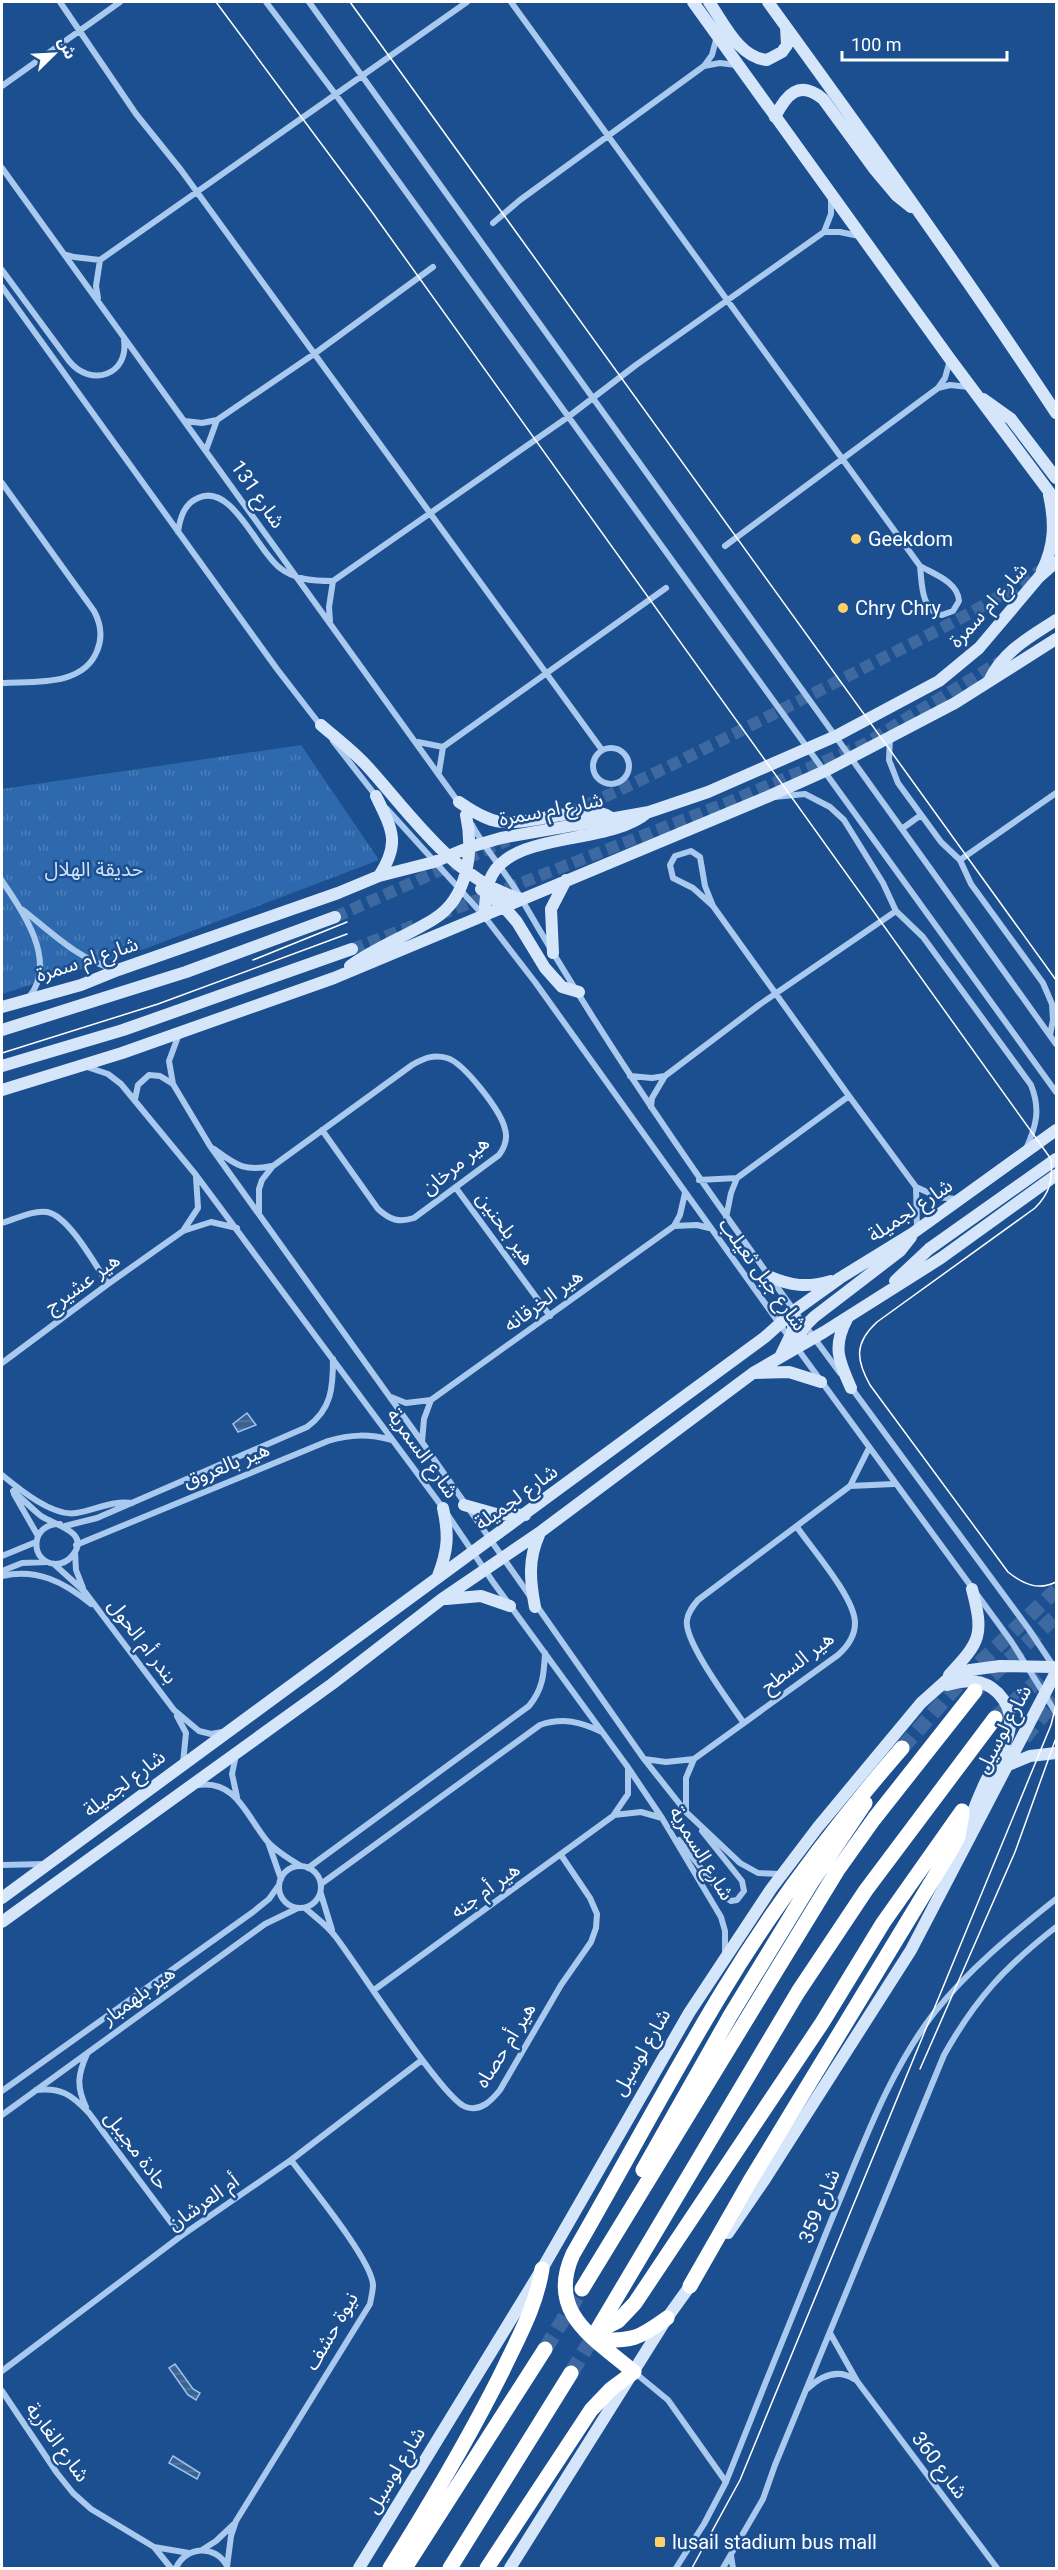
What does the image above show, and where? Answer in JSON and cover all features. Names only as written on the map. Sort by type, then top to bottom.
[{"type":"highway","points":[[582,2289],[837,1872],[874,1819],[975,1691]]},
{"type":"highway","name":"شارع لوسيل","points":[[596,2336],[798,1992],[866,1890],[995,1719]]},
{"type":"highway","points":[[487,2568],[587,2416],[611,2389],[634,2372],[573,2316],[564,2295],[566,2271],[573,2254],[725,1987],[789,1889],[841,1819],[902,1748],[811,1883],[730,2016],[658,2141],[595,2266]]},
{"type":"highway","points":[[596,2336],[618,2321],[635,2303],[805,2048],[883,1923],[963,1811],[960,1828],[952,1848],[756,2171],[690,2286]]},
{"type":"highway","points":[[390,2568],[438,2492],[481,2415],[530,2315],[542,2270]]},
{"type":"highway","points":[[596,2336],[632,2340],[644,2335],[668,2318]]},
{"type":"highway","points":[[405,2568],[544,2349]]},
{"type":"highway","points":[[450,2568],[571,2373]]},
{"type":"street","points":[[60,2],[136,114],[195,191],[602,750]]},
{"type":"street","points":[[2,86],[120,2]]},
{"type":"street","points":[[266,2],[336,95],[1056,1092]]},
{"type":"street","points":[[309,2],[1056,1044]]},
{"type":"street","points":[[63,254],[99,260],[467,2]]},
{"type":"street","points":[[511,2],[920,566],[947,581],[956,590],[959,601],[954,611],[942,615],[932,611],[924,596],[920,566]]},
{"type":"street","points":[[693,2],[950,359],[1056,501]]},
{"type":"street","points":[[709,2],[743,49],[752,57],[767,60],[782,52],[787,45],[786,27]]},
{"type":"street","points":[[768,2],[922,214],[1056,412]]},
{"type":"street","points":[[493,223],[704,66],[712,55],[717,36]]},
{"type":"street","points":[[704,66],[720,63],[739,66]]},
{"type":"street","points":[[775,117],[790,94],[798,90],[816,93],[823,99],[885,183],[922,214]]},
{"type":"street","name":"شارع 131","points":[[2,168],[417,742],[466,815]]},
{"type":"street","points":[[178,532],[182,514],[192,502],[206,495],[222,498],[232,507],[274,563],[297,577],[333,581],[568,417],[593,396],[824,232],[831,214],[831,194]]},
{"type":"street","points":[[824,232],[840,232],[864,238]]},
{"type":"street","points":[[98,301],[96,286],[99,260]]},
{"type":"street","points":[[185,421],[202,423],[217,420],[314,354],[433,267]]},
{"type":"street","points":[[2,270],[69,361],[85,374],[100,376],[117,366],[124,352],[123,337]]},
{"type":"street","points":[[2,287],[277,669],[376,796],[434,862],[488,889],[522,899]]},
{"type":"street","points":[[725,546],[938,388],[945,378],[950,359]]},
{"type":"street","points":[[938,388],[950,385],[974,391],[999,409],[1011,419],[1056,477]]},
{"type":"street","points":[[206,450],[217,420]]},
{"type":"street","points":[[2,483],[94,611],[101,633],[96,655],[87,667],[75,675],[2,684]]},
{"type":"street","points":[[1040,577],[1053,543],[1054,524],[1048,490]]},
{"type":"street","name":"شارع ام سمرة","points":[[2,1007],[81,986],[118,970],[338,893],[379,876],[434,862],[476,845],[610,817],[649,812],[708,792],[809,749],[916,695],[960,665],[998,629],[1040,577],[1056,562]]},
{"type":"street","points":[[330,622],[329,600],[333,581]]},
{"type":"street","points":[[439,773],[443,747],[666,588]]},
{"type":"street","points":[[989,682],[995,668],[1005,656],[1056,620]]},
{"type":"street","points":[[2,1090],[83,1066],[334,978],[767,797],[825,771],[890,737],[989,682],[1056,639]]},
{"type":"street","points":[[321,725],[353,752],[448,856],[464,878]]},
{"type":"street","points":[[890,737],[889,760],[894,776],[940,842],[960,860],[971,884],[1047,990],[1053,1012],[1050,1035]]},
{"type":"street","points":[[417,742],[443,747]]},
{"type":"street","points":[[616,748],[628,759],[627,774],[621,781],[606,783],[595,773],[593,763],[602,750],[616,748]]},
{"type":"street","points":[[960,860],[1056,793]]},
{"type":"street","points":[[767,797],[782,798],[805,794],[822,801],[837,813],[883,883],[896,911],[923,937],[1031,1085],[1038,1114],[1034,1131],[1024,1153]]},
{"type":"street","points":[[376,796],[389,823],[393,845],[391,855],[379,876]]},
{"type":"street","points":[[459,802],[481,815],[503,822],[525,823],[588,811],[599,812],[610,817]]},
{"type":"street","points":[[484,916],[488,889],[500,865],[538,845],[628,826],[649,812]]},
{"type":"street","points":[[334,978],[368,953],[434,919],[448,908],[464,878],[476,845],[466,815]]},
{"type":"street","points":[[903,828],[921,815]]},
{"type":"street","name":"شارع جبل ثعيلب","points":[[476,845],[500,865],[630,1076],[726,1219],[1029,1628],[1055,1670]]},
{"type":"street","points":[[713,906],[705,886],[700,857],[691,851],[675,856],[670,865],[673,878],[699,892],[713,906],[916,1187],[938,1197],[961,1199]]},
{"type":"street","name":"شارع جبل ثعيلب","points":[[464,878],[484,916],[535,982],[779,1325],[972,1589],[1056,1713]]},
{"type":"street","points":[[553,953],[551,909],[567,880]]},
{"type":"street","points":[[2,881],[20,908],[32,933],[40,966],[34,989],[27,999]]},
{"type":"street","points":[[488,889],[517,922],[545,968],[562,987],[579,992]]},
{"type":"street","points":[[20,908],[79,953],[103,966],[118,970]]},
{"type":"street","points":[[651,1108],[652,1098],[665,1076],[775,994],[896,911]]},
{"type":"street","points":[[2,1030],[186,972],[335,917]]},
{"type":"street","points":[[2,1066],[123,1030],[352,950]]},
{"type":"street","name":"شارع السمرية","points":[[180,1033],[169,1061],[173,1084],[210,1146],[422,1442],[644,1760],[686,1812],[747,1868],[768,1875],[783,1874]]},
{"type":"street","name":"هير مرخان","points":[[259,1215],[259,1189],[273,1166],[322,1130],[424,1058],[445,1057],[455,1060],[501,1116],[506,1136],[505,1147],[500,1155],[414,1218],[398,1221],[387,1217],[378,1209],[322,1130]]},
{"type":"street","name":"شارع السمرية","points":[[83,1066],[115,1078],[135,1099],[237,1228],[443,1508],[662,1818],[721,1917],[725,1931],[724,1956]]},
{"type":"street","points":[[135,1099],[138,1084],[149,1075],[160,1076],[173,1084]]},
{"type":"street","points":[[630,1076],[652,1078],[665,1076]]},
{"type":"street","points":[[726,1219],[731,1193],[737,1178],[849,1096]]},
{"type":"street","name":"شارع لجميلة","points":[[2,1898],[183,1763],[490,1541],[779,1325],[794,1311],[840,1278],[915,1231],[1056,1130]]},
{"type":"street","points":[[210,1146],[245,1168],[255,1170],[273,1166]]},
{"type":"street","points":[[886,1291],[930,1249],[1056,1159]]},
{"type":"street","name":"هير عشيرج","points":[[183,1231],[198,1208],[196,1175]]},
{"type":"street","name":"شارع لجميلة","points":[[2,1922],[332,1684],[442,1599],[539,1533],[753,1373],[780,1356],[793,1343],[814,1338],[941,1258],[1056,1175]]},
{"type":"street","points":[[699,1180],[737,1178]]},
{"type":"street","points":[[793,1343],[804,1325],[900,1251],[910,1240],[915,1231],[916,1187]]},
{"type":"street","name":"هير بلحنين","points":[[456,1188],[550,1316]]},
{"type":"street","points":[[674,1226],[680,1215],[685,1192]]},
{"type":"street","points":[[2,1223],[40,1212],[54,1215],[70,1228],[108,1284]]},
{"type":"street","name":"هير عشيرج","points":[[2,1364],[183,1231],[211,1222],[237,1228]]},
{"type":"street","points":[[674,1226],[697,1225],[710,1228]]},
{"type":"street","name":"هير الخرقانه","points":[[431,1400],[674,1226]]},
{"type":"street","points":[[768,1276],[786,1284],[803,1287],[840,1278]]},
{"type":"street","points":[[793,1343],[794,1311]]},
{"type":"street","points":[[848,1317],[840,1336],[838,1353],[851,1388]]},
{"type":"street","name":"هير بالعروق","points":[[63,1525],[97,1518],[307,1426],[317,1419],[332,1393],[333,1358]]},
{"type":"street","points":[[753,1373],[789,1372],[821,1382]]},
{"type":"street","points":[[388,1395],[406,1403],[431,1400],[424,1419],[422,1442]]},
{"type":"street","name":"هير بالعروق","points":[[75,1549],[328,1441],[364,1434],[393,1440]]},
{"type":"street","points":[[743,1722],[696,1650],[687,1627],[690,1610],[698,1600],[850,1486],[869,1448]]},
{"type":"street","points":[[2,1476],[13,1491],[37,1539],[39,1554],[51,1563]]},
{"type":"street","name":"هير بالعروق","points":[[2,1476],[31,1497],[63,1512],[74,1514],[119,1503],[133,1503]]},
{"type":"street","points":[[850,1486],[894,1484]]},
{"type":"street","points":[[2,1571],[22,1563],[67,1561],[75,1549],[71,1531],[63,1525],[44,1518],[13,1491]]},
{"type":"street","points":[[464,1505],[496,1514],[525,1515]]},
{"type":"street","points":[[438,1577],[448,1547],[443,1508]]},
{"type":"street","points":[[2,1556],[37,1539],[47,1526],[63,1525]]},
{"type":"street","name":"هير السطح","points":[[694,1759],[838,1656],[847,1647],[856,1625],[854,1611],[797,1527]]},
{"type":"street","points":[[535,1607],[530,1562],[539,1533]]},
{"type":"street","name":"بندر أم الحول","points":[[75,1549],[76,1570],[85,1592]]},
{"type":"street","name":"بندر أم الحول","points":[[51,1563],[85,1592],[174,1710],[186,1733],[183,1763]]},
{"type":"street","points":[[2,1576],[29,1573],[59,1582],[102,1615]]},
{"type":"street","points":[[937,1687],[971,1651],[976,1642],[979,1633],[979,1616],[972,1589]]},
{"type":"street","points":[[442,1599],[474,1596],[496,1599],[510,1605]]},
{"type":"street","points":[[280,1882],[289,1869],[305,1867],[529,1706],[544,1677],[545,1652]]},
{"type":"street","name":"شارع لوسيل","points":[[359,2568],[542,2270],[659,2061],[724,1956],[818,1827],[921,1703],[950,1677],[970,1670],[1000,1666],[1055,1670],[911,1950],[765,2179],[668,2318],[510,2568]]},
{"type":"street","points":[[937,1687],[962,1681],[983,1682],[1003,1698],[1010,1714],[1011,1725],[1007,1740],[980,1793],[951,1876]]},
{"type":"street","name":"بندر أم الحول","points":[[174,1710],[199,1731],[211,1734],[226,1732]]},
{"type":"street","points":[[268,1841],[284,1901],[301,1908],[315,1902],[321,1888],[540,1725],[556,1721],[573,1721],[603,1733]]},
{"type":"street","points":[[237,1752],[232,1774],[237,1798]]},
{"type":"street","points":[[1006,1766],[1030,1756],[1056,1753]]},
{"type":"street","points":[[613,1816],[641,1812],[662,1818],[722,1895],[731,1900],[737,1900],[744,1891],[742,1881],[686,1812],[686,1778],[694,1759],[666,1762],[644,1760]]},
{"type":"street","name":"هير أم جنه","points":[[374,1990],[613,1816],[628,1794],[627,1766]]},
{"type":"street","points":[[183,1790],[209,1784],[225,1789],[237,1798],[268,1841],[317,1874],[321,1888]]},
{"type":"street","name":"هير أم حصاه","points":[[301,1908],[333,1933],[422,2060],[454,2100],[467,2108],[484,2105],[500,2090],[561,1985],[591,1942],[596,1928],[597,1914],[590,1898],[561,1855]]},
{"type":"street","points":[[2,1865],[49,1864]]},
{"type":"street","name":"هير بلهمبار","points":[[2,2091],[253,1912],[269,1899],[280,1882]]},
{"type":"street","name":"هير أم حصاه","points":[[321,1888],[333,1933]]},
{"type":"street","name":"شارع 359","points":[[676,2568],[704,2524],[726,2482],[850,2173],[897,2071],[932,2015],[962,1981],[1004,1941],[1056,1899]]},
{"type":"street","name":"هير بلهمبار","points":[[2,2115],[265,1924],[301,1908]]},
{"type":"street","points":[[723,2568],[763,2499],[944,2055],[974,2005],[985,1992],[1014,1961],[1055,1929]]},
{"type":"street","name":"حادة مجيبل","points":[[88,2052],[77,2079],[80,2095],[88,2112]]},
{"type":"street","name":"أم العرشان","points":[[2,2370],[181,2236],[291,2160],[422,2060]]},
{"type":"street","name":"حادة مجيبل","points":[[34,2090],[50,2088],[68,2092],[88,2112],[181,2236]]},
{"type":"street","name":"نيوة حشف","points":[[228,2568],[231,2536],[236,2522],[370,2304],[373,2284],[366,2265],[340,2225],[291,2160]]},
{"type":"street","name":"شارع 360","points":[[830,2333],[857,2381],[997,2568]]},
{"type":"street","points":[[634,2372],[668,2400],[726,2482]]},
{"type":"street","points":[[806,2390],[822,2378],[835,2373],[848,2375],[857,2381]]},
{"type":"street","name":"شارع الغارية","points":[[2,2391],[73,2493],[91,2509],[154,2547],[171,2568]]},
{"type":"street","name":"نيوة حشف","points":[[202,2550],[216,2541],[236,2522]]},
{"type":"street","name":"شارع الغارية","points":[[154,2547],[189,2553]]},
{"type":"street","points":[[176,2568],[189,2553],[202,2550],[215,2553],[228,2568]]},
{"type":"street","points":[[731,2556],[733,2568]]},
{"type":"green space","name":"حديقة الهلال","points":[[301,745],[379,860],[147,948],[2,994],[2,789]]},
{"type":"shaded area","points":[[247,1413],[256,1425],[238,1432],[233,1424]]},
{"type":"shaded area","points":[[175,2364],[193,2389],[200,2393],[196,2400],[188,2395],[169,2368]]},
{"type":"shaded area","points":[[173,2456],[200,2473],[197,2479],[169,2463]]},
{"type":"tunnel","points":[[571,812],[677,763],[925,637],[999,597],[1046,567]]},
{"type":"tunnel","points":[[439,915],[729,802],[863,745],[1001,661]]},
{"type":"tunnel","points":[[335,917],[508,840]]},
{"type":"tunnel","points":[[352,949],[418,924]]},
{"type":"tunnel","points":[[902,1748],[963,1679],[1056,1590]]},
{"type":"tunnel","points":[[975,1691],[1056,1616]]},
{"type":"tunnel","points":[[995,1718],[1056,1665]]},
{"type":"tunnel","points":[[1024,1738],[1056,1699]]},
{"type":"tunnel","points":[[545,2349],[582,2289]]},
{"type":"tunnel","points":[[571,2373],[596,2332]]},
{"type":"tram line","points":[[216,2],[372,212],[1051,1159],[1049,1186],[1035,1208],[877,1322],[864,1337],[860,1360],[870,1385],[1008,1572],[1031,1585],[1043,1586],[1056,1582]]},
{"type":"tram line","points":[[350,2],[1056,980]]},
{"type":"tram line","points":[[253,960],[347,922]]},
{"type":"tram line","points":[[2,1053],[158,1004],[347,934]]},
{"type":"tram line","points":[[692,2568],[740,2480],[1051,1725],[1056,1705]]},
{"type":"tram line","points":[[920,2069],[1015,1852],[1056,1738]]},
{"type":"place","name":"Geekdom","points":[[856,539]]},
{"type":"place","name":"Chry Chry","points":[[843,608]]},
{"type":"place","name":"lusail stadium bus mall","points":[[660,2542]]}]
